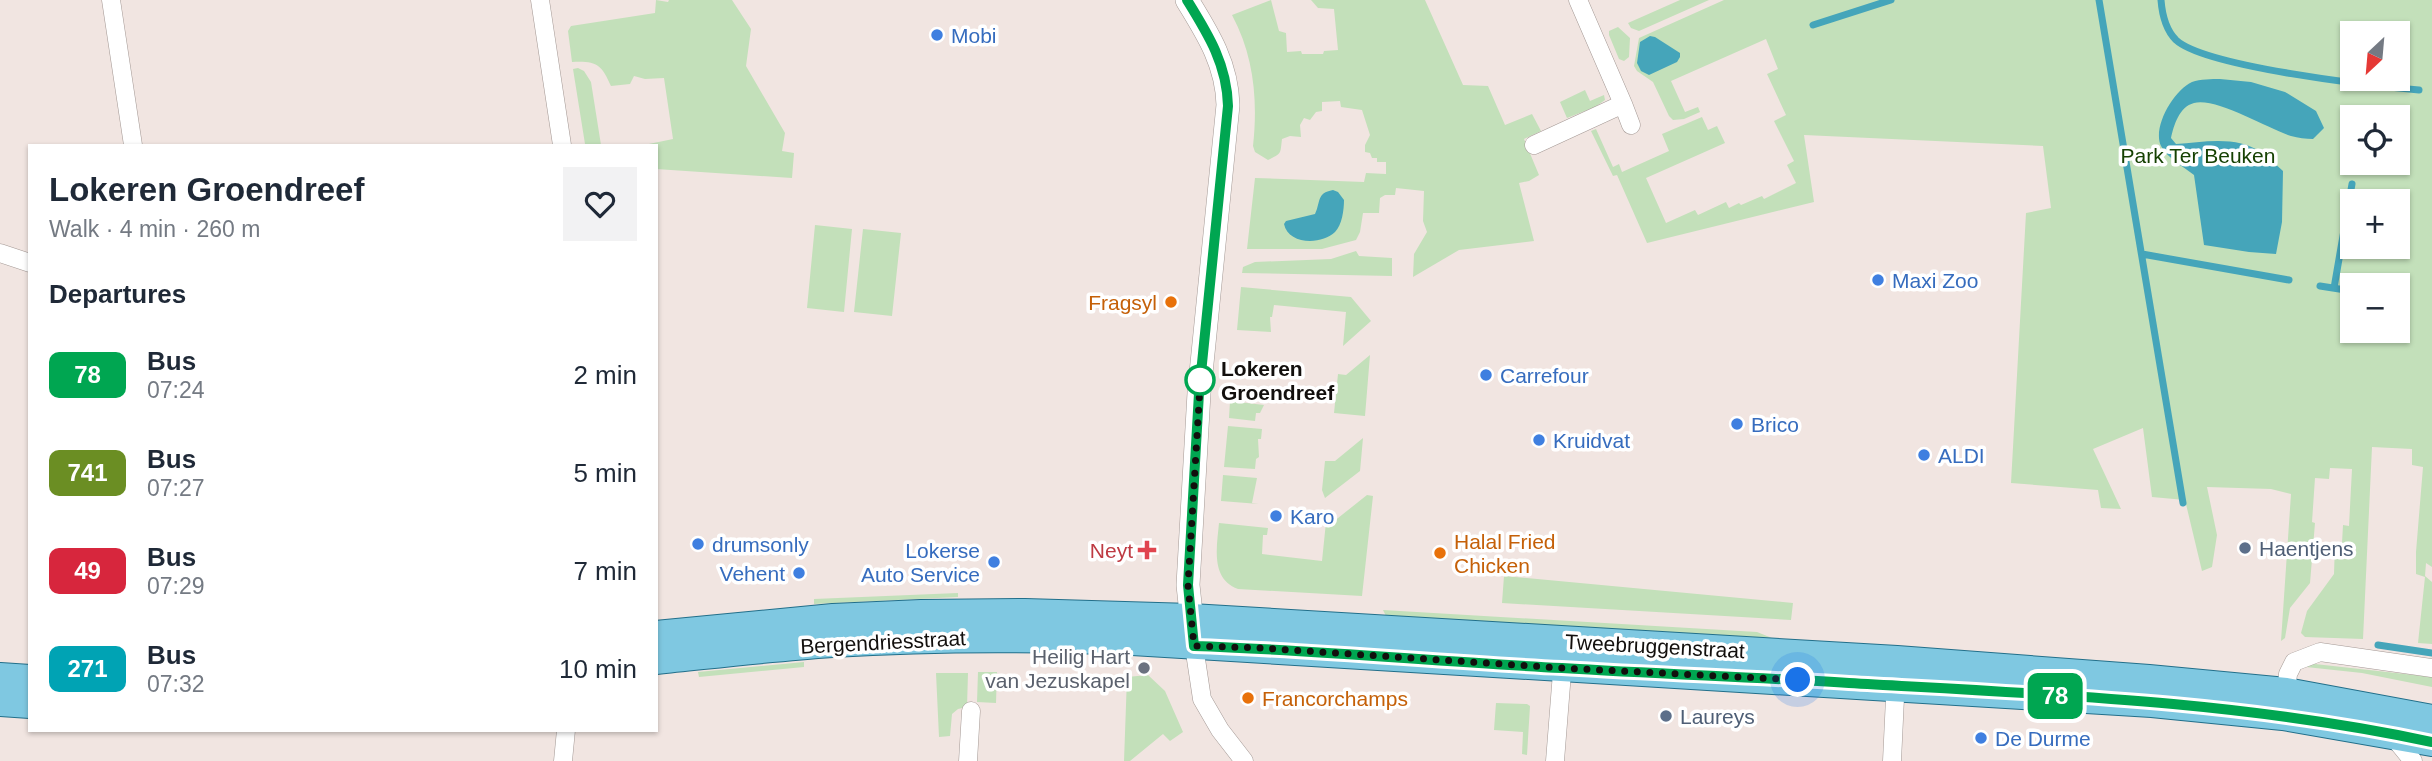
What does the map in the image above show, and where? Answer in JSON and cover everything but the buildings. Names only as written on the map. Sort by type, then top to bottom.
[{"type":"main road","name":"Bergendriesstraat","points":[[658,635],[833,618],[1025,613],[1193,632]]},
{"type":"main road","name":"Bergendriesstraat","points":[[658,660],[830,643],[1193,632]]},
{"type":"main road","name":"Tweebruggenstraat","points":[[1193,632],[1564,640],[1896,673],[2152,703],[2285,704],[2391,722],[2432,719]]},
{"type":"main road","name":"Tweebruggenstraat","points":[[1193,632],[1260,648],[1562,668],[1725,675],[1896,673]]},
{"type":"main road","points":[[0,677],[28,679]]},
{"type":"main road","points":[[0,702],[28,704]]},
{"type":"main road","name":"Tweebruggenstraat","points":[[2391,722],[2432,742]]},
{"type":"street","points":[[111,0],[133,144]]},
{"type":"street","points":[[540,0],[562,144]]},
{"type":"street","points":[[1187,0],[1220,58],[1228,106],[1202,359],[1188,585],[1202,699],[1220,730],[1244,761]]},
{"type":"street","points":[[1578,0],[1631,125]]},
{"type":"street","points":[[1534,145],[1623,104]]},
{"type":"street","points":[[0,253],[28,262]]},
{"type":"street","points":[[1555,761],[1564,640]]},
{"type":"street","points":[[2285,704],[2288,674],[2294,662],[2320,652],[2432,667]]},
{"type":"street","points":[[1892,761],[1896,673]]},
{"type":"street","points":[[968,761],[971,711]]},
{"type":"street","points":[[2391,722],[2413,761]]},
{"type":"street","points":[[563,761],[566,732]]},
{"type":"green space","points":[[656,0],[732,0],[751,29],[746,66],[785,133],[782,151],[794,153],[792,178],[658,169],[658,144],[649,144],[673,139],[664,78],[645,79],[634,76],[630,84],[611,86],[597,65],[572,62],[568,31],[571,26],[655,13]]},
{"type":"green space","points":[[1271,0],[1279,31],[1286,33],[1287,52],[1323,54],[1324,51],[1338,50],[1334,9],[1318,8],[1311,0],[1425,0],[1463,85],[1488,86],[1505,125],[1532,114],[1541,131],[1524,139],[1539,175],[1519,183],[1534,241],[1459,250],[1413,277],[1414,254],[1427,232],[1423,221],[1424,191],[1396,188],[1395,195],[1380,198],[1379,213],[1363,213],[1356,240],[1322,249],[1247,249],[1255,178],[1364,182],[1366,173],[1386,174],[1386,162],[1377,162],[1377,158],[1372,158],[1370,153],[1365,152],[1370,135],[1362,110],[1341,107],[1340,101],[1322,102],[1322,111],[1316,112],[1310,120],[1304,118],[1300,125],[1301,137],[1290,136],[1282,139],[1280,153],[1276,156],[1268,160],[1255,152],[1253,79],[1245,46],[1232,15]]},
{"type":"green space","points":[[1680,0],[1709,0],[1639,31],[1631,28],[1628,23]]},
{"type":"green space","name":"Park Ter Beuken","points":[[1724,0],[2432,0],[2432,567],[2426,563],[2425,576],[2432,582],[2432,644],[2418,643],[2425,577],[2416,574],[2423,467],[2412,465],[2412,449],[2372,447],[2363,639],[2305,637],[2301,633],[2307,611],[2334,574],[2335,543],[2342,543],[2343,525],[2349,526],[2352,469],[2330,468],[2329,479],[2315,478],[2312,522],[2315,523],[2310,583],[2290,608],[2285,638],[2281,641],[2291,494],[2271,489],[2207,487],[2217,535],[2212,567],[2202,571],[2185,500],[2152,497],[2143,428],[2093,449],[2121,509],[2101,508],[2098,490],[2011,483],[2026,213],[2051,208],[2043,146],[1804,135],[1814,202],[1647,243],[1617,175],[1613,176],[1591,131],[1596,129],[1613,167],[1619,164],[1622,172],[1669,151],[1662,134],[1702,117],[1708,130],[1717,126],[1725,143],[1646,178],[1666,223],[1695,210],[1698,215],[1726,202],[1729,208],[1762,196],[1764,199],[1796,183],[1787,165],[1794,161],[1774,121],[1786,115],[1767,74],[1778,69],[1766,39],[1671,81],[1685,112],[1698,107],[1700,112],[1684,119],[1673,120],[1669,116],[1653,82],[1634,66],[1639,38]]},
{"type":"green space","points":[[1618,27],[1630,38],[1629,57],[1624,61],[1619,59],[1609,35],[1609,31]]},
{"type":"green space","points":[[573,69],[584,71],[591,82],[601,144],[585,144]]},
{"type":"green space","points":[[1585,90],[1590,101],[1604,95],[1605,100],[1567,118],[1560,102]]},
{"type":"green space","points":[[815,225],[852,229],[844,312],[807,308]]},
{"type":"green space","points":[[863,229],[901,233],[892,316],[854,312]]},
{"type":"green space","points":[[1356,251],[1359,256],[1392,258],[1392,276],[1242,273],[1243,267],[1255,262],[1331,259]]},
{"type":"green space","points":[[1241,287],[1351,297],[1371,321],[1343,346],[1346,312],[1274,305],[1270,317],[1271,332],[1237,330]]},
{"type":"green space","points":[[1370,355],[1365,416],[1334,413],[1338,374],[1346,375]]},
{"type":"green space","points":[[1230,401],[1264,405],[1260,413],[1256,413],[1255,421],[1229,418]]},
{"type":"green space","points":[[1228,426],[1262,429],[1261,439],[1258,439],[1259,457],[1256,459],[1255,469],[1224,467]]},
{"type":"green space","points":[[1363,438],[1360,471],[1325,498],[1322,490],[1325,461],[1335,461]]},
{"type":"green space","points":[[1223,475],[1257,478],[1252,503],[1259,504],[1221,501]]},
{"type":"green space","points":[[1367,495],[1373,496],[1362,596],[1238,589],[1223,578],[1217,561],[1219,523],[1268,528],[1267,535],[1263,535],[1262,554],[1322,561],[1326,522],[1333,522]]},
{"type":"green space","points":[[1504,576],[1793,603],[1791,620],[1502,603]]},
{"type":"green space","points":[[958,593],[958,597],[814,604],[814,599]]},
{"type":"green space","points":[[1383,610],[1757,632],[1772,638],[1386,616]]},
{"type":"green space","points":[[804,662],[804,667],[699,677],[698,672]]},
{"type":"green space","points":[[2306,663],[2432,677],[2432,687],[2362,673],[2306,667]]},
{"type":"green space","points":[[978,672],[997,672],[996,703],[977,702]]},
{"type":"green space","points":[[936,673],[968,673],[967,707],[952,714],[950,736],[939,737]]},
{"type":"green space","points":[[1148,675],[1165,691],[1183,732],[1170,741],[1163,734],[1130,761],[1124,761],[1127,677]]},
{"type":"green space","points":[[1496,703],[1530,706],[1527,755],[1522,754],[1523,732],[1494,730]]},
{"type":"water","points":[[1650,36],[1680,53],[1680,57],[1677,62],[1649,75],[1641,71],[1637,63],[1640,42]]},
{"type":"water","points":[[2220,79],[2251,82],[2285,92],[2316,111],[2324,128],[2313,139],[2296,137],[2229,109],[2204,102],[2189,105],[2181,112],[2176,122],[2171,138],[2176,144],[2220,141],[2242,144],[2253,147],[2283,171],[2282,222],[2276,254],[2204,245],[2194,175],[2171,158],[2161,146],[2159,138],[2162,120],[2178,93],[2192,82]]},
{"type":"water","points":[[1333,190],[1344,200],[1341,221],[1335,232],[1322,239],[1306,241],[1287,231],[1284,224],[1286,221],[1315,214],[1321,196]]},
{"type":"waterway","points":[[1813,25],[1891,0]]},
{"type":"waterway","points":[[2099,0],[2183,503]]},
{"type":"waterway","points":[[2161,0],[2170,31],[2176,40],[2193,50],[2220,59],[2291,74],[2419,90]]},
{"type":"waterway","points":[[2334,288],[2352,184]]},
{"type":"waterway","points":[[2142,254],[2289,280]]},
{"type":"waterway","points":[[2320,286],[2340,289]]},
{"type":"waterway","points":[[2378,645],[2432,653]]},
{"type":"bus line","name":"78","points":[[1187,0],[1220,58],[1225,74],[1228,106],[1199,393],[1188,585],[1194,646],[1725,675],[2152,703],[2283,716],[2432,742]]},
{"type":"place","name":"Mobi","points":[[937,35]]},
{"type":"place","name":"Maxi Zoo","points":[[1878,280]]},
{"type":"place","name":"Fragsyl","points":[[1171,302]]},
{"type":"place","name":"Carrefour","points":[[1486,375]]},
{"type":"place","name":"Lokeren Groendreef","points":[[1200,380]]},
{"type":"place","name":"Brico","points":[[1737,424]]},
{"type":"place","name":"Kruidvat","points":[[1539,440]]},
{"type":"place","name":"ALDI","points":[[1924,455]]},
{"type":"place","name":"Karo","points":[[1276,516]]},
{"type":"place","name":"drumsonly","points":[[698,544]]},
{"type":"place","name":"Haentjens","points":[[2245,548]]},
{"type":"place","name":"Neyt","points":[[1147,550]]},
{"type":"place","name":"Halal Fried Chicken","points":[[1440,553]]},
{"type":"place","name":"Lokerse Auto Service","points":[[994,562]]},
{"type":"place","name":"Vehent","points":[[799,573]]},
{"type":"place","name":"Heilig Hart van Jezuskapel","points":[[1144,668]]},
{"type":"place","name":"Francorchamps","points":[[1248,698]]},
{"type":"place","name":"Laureys","points":[[1666,716]]},
{"type":"place","name":"De Durme","points":[[1981,738]]},
{"type":"route","points":[[1200,380],[1201,370],[1188,585],[1194,646],[1798,680]]}]
